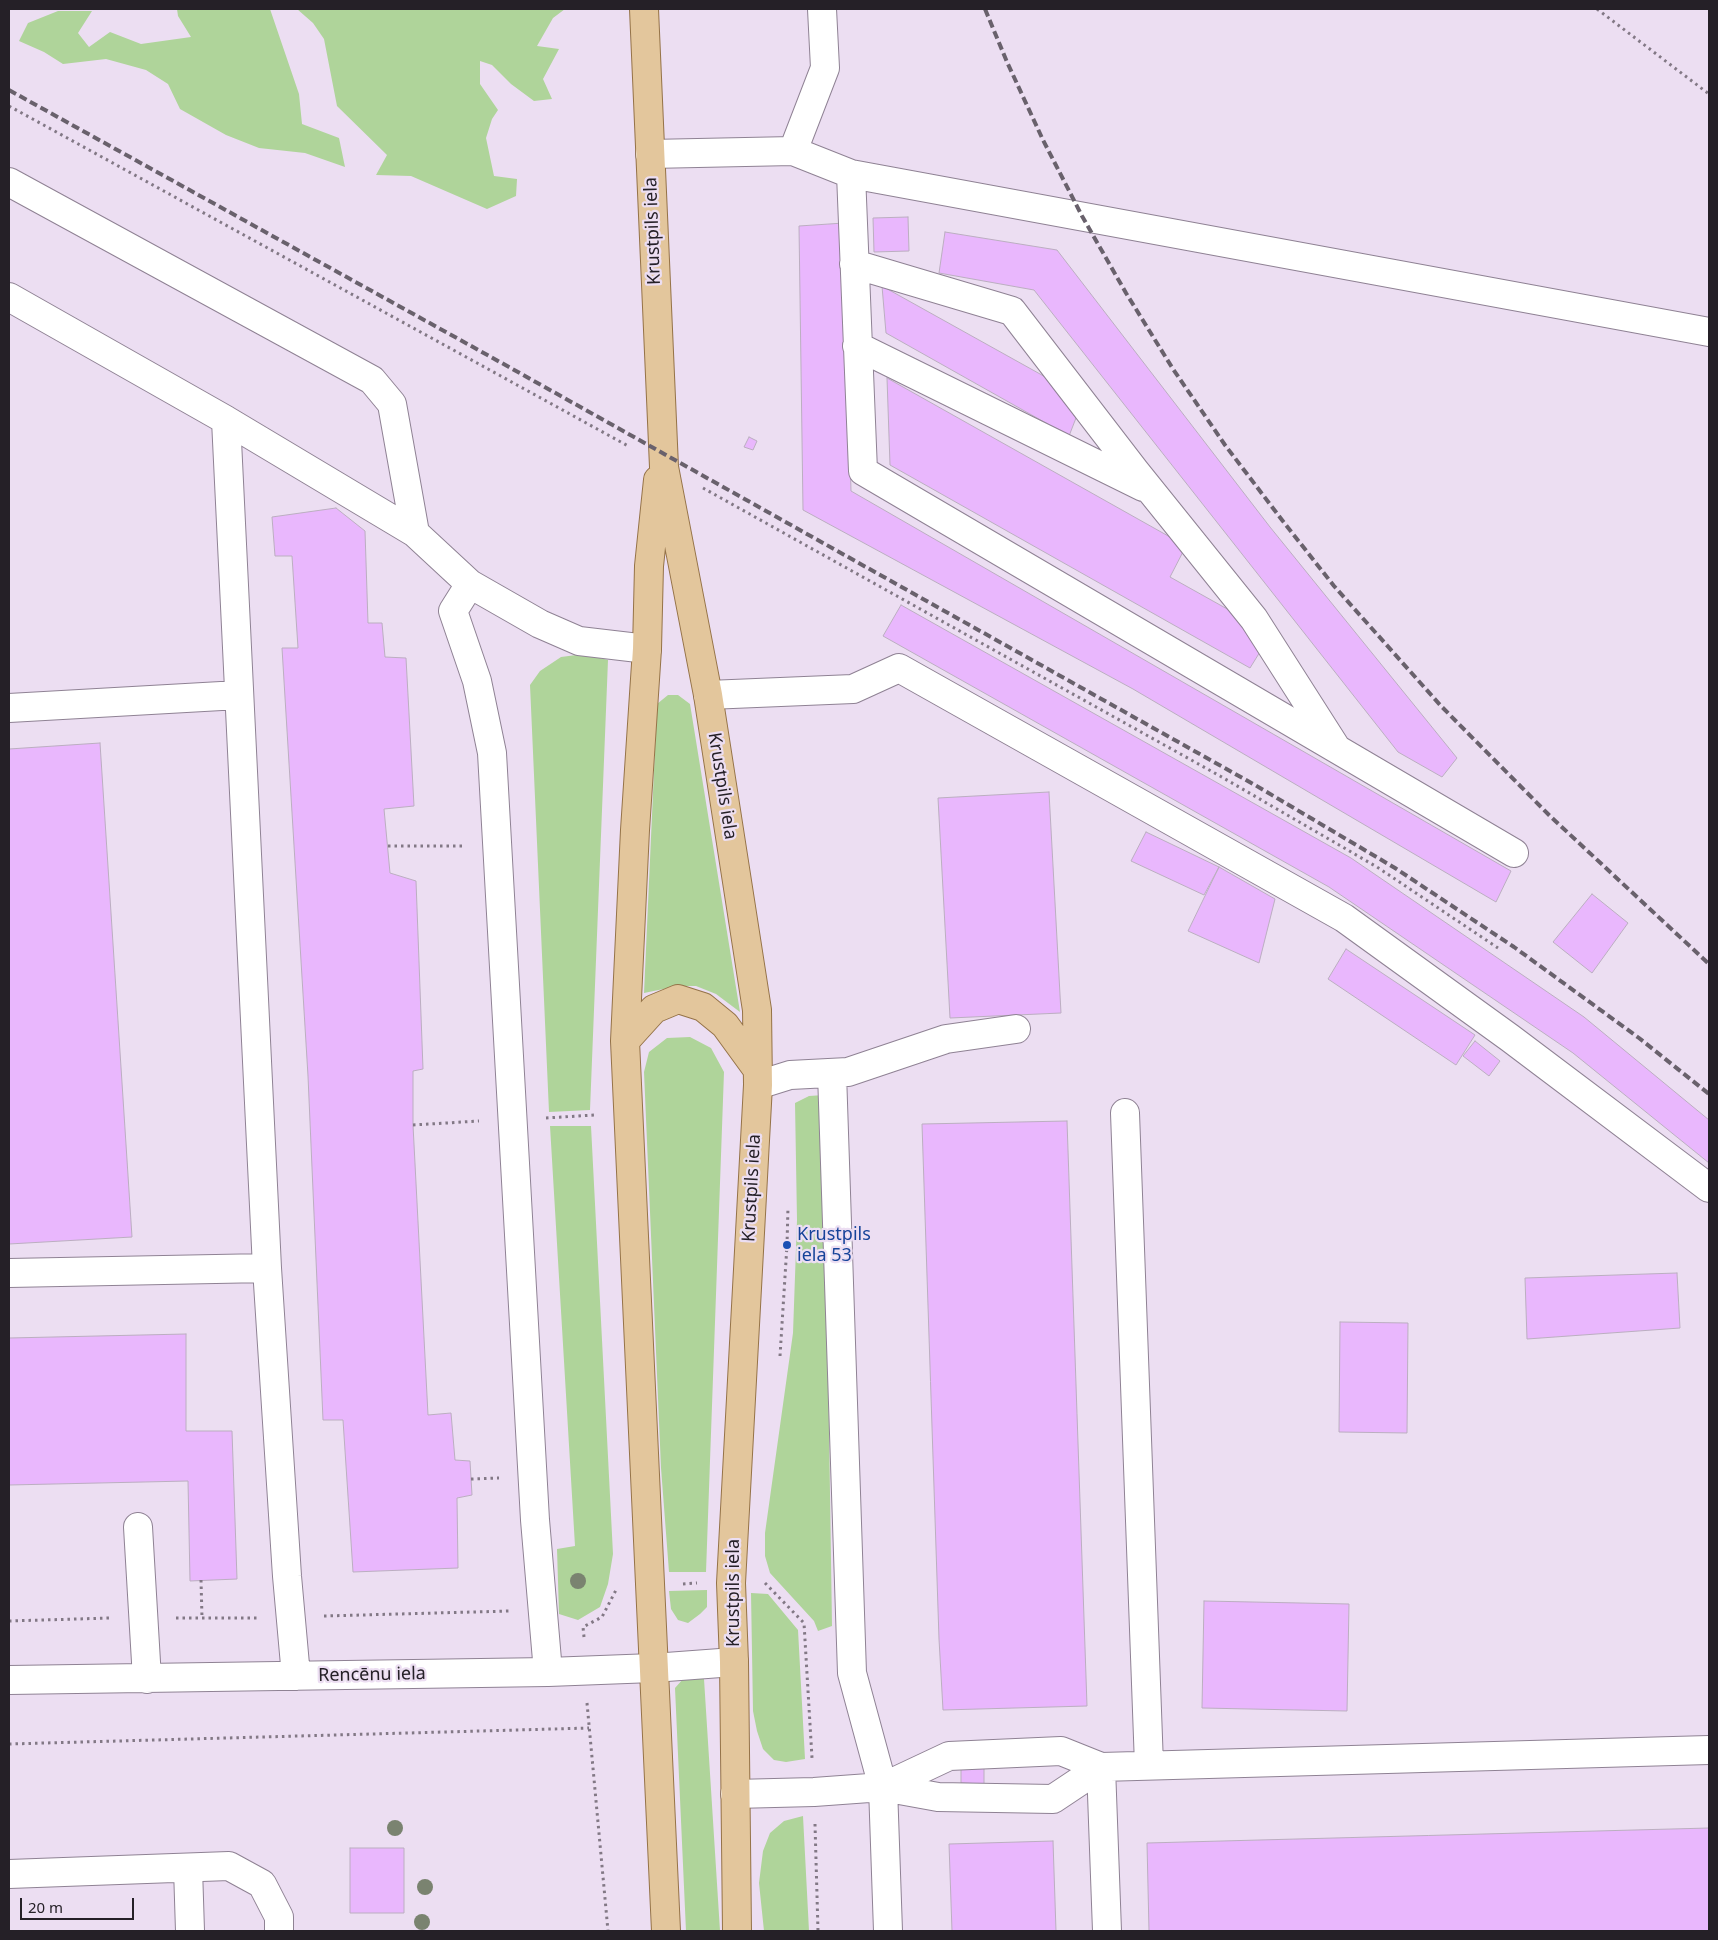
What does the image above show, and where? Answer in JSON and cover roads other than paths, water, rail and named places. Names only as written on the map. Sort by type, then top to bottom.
[{"type":"main road","name":"Krustpils iela","points":[[644,9],[662,461],[708,695],[757,1010],[757,1077],[731,1583],[734,1662],[737,1931]]},
{"type":"main road","name":"Krustpils iela","points":[[662,461],[649,566],[647,649],[635,830],[625,1041],[666,1931]]},
{"type":"main road","points":[[625,1041],[654,1009],[678,999],[703,1007],[725,1025],[757,1077]]},
{"type":"street","points":[[793,150],[825,68],[822,9]]},
{"type":"street","points":[[650,154],[793,150],[851,174],[1709,332]]},
{"type":"street","points":[[851,174],[863,471],[1514,853]]},
{"type":"street","points":[[9,182],[372,380],[392,404],[415,533]]},
{"type":"street","points":[[854,264],[1012,311],[1150,490],[1254,619],[1337,749]]},
{"type":"street","points":[[9,298],[226,420],[415,533],[470,584],[540,624],[579,641],[647,649]]},
{"type":"street","points":[[857,346],[1150,490]]},
{"type":"street","points":[[226,420],[267,1268],[287,1576],[296,1676]]},
{"type":"street","points":[[470,584],[453,611],[477,681],[492,753],[535,1520],[548,1672]]},
{"type":"street","points":[[708,695],[854,689],[899,668],[1344,918],[1510,1038],[1709,1188]]},
{"type":"street","points":[[9,708],[239,695]]},
{"type":"street","points":[[757,1077],[848,1072],[946,1038],[1016,1029]]},
{"type":"street","points":[[832,1073],[852,1673],[883,1787],[888,1931]]},
{"type":"street","points":[[1125,1113],[1149,1765]]},
{"type":"street","points":[[9,1273],[267,1268]]},
{"type":"street","points":[[138,1527],[147,1679]]},
{"type":"street","name":"Rencēnu iela","points":[[9,1680],[548,1672],[653,1668],[734,1662]]},
{"type":"street","points":[[883,1787],[949,1756],[1061,1752],[1101,1767],[1709,1750]]},
{"type":"street","points":[[735,1794],[814,1792],[883,1787],[938,1797],[1053,1799],[1101,1767]]},
{"type":"street","points":[[1101,1767],[1107,1931]]},
{"type":"street","points":[[9,1874],[229,1866],[262,1884],[279,1917],[279,1931]]},
{"type":"street","points":[[188,1868],[190,1931]]},
{"type":"railway","points":[[985,9],[1043,140],[1082,216],[1126,293],[1173,369],[1225,445],[1334,586],[1441,706],[1550,816],[1709,964]]},
{"type":"railway","points":[[9,90],[509,367],[1255,785],[1395,868],[1514,947],[1639,1038],[1709,1094]]},
{"type":"place","name":"Krustpils iela 53","points":[[787,1245]]}]
